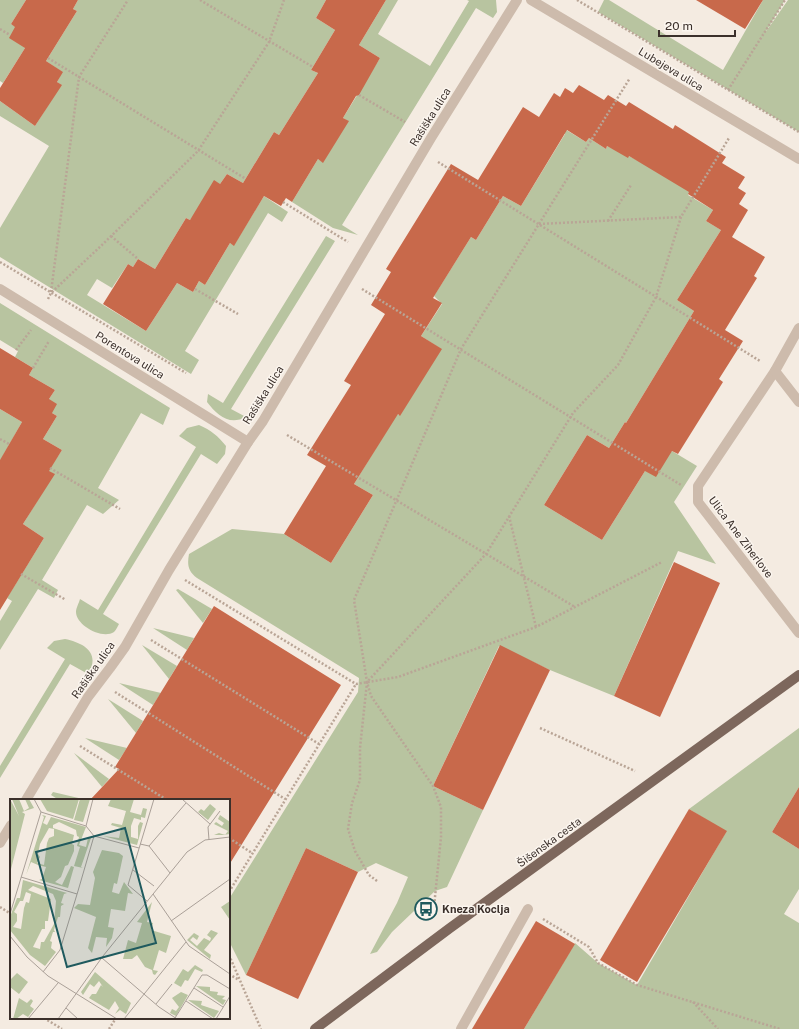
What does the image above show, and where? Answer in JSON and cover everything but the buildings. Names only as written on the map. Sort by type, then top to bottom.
[{"type":"main road","name":"Šišenska cesta","points":[[315,1029],[450,928],[799,675]]},
{"type":"street","name":"Rašiška ulica","points":[[27,799],[88,697],[110,668],[135,630],[169,570],[248,442],[263,421],[431,138],[517,0]]},
{"type":"street","name":"Lubejeva ulica","points":[[531,0],[799,159]]},
{"type":"street","name":"Porentova ulica","points":[[0,289],[248,442]]},
{"type":"street","name":"Ulica Ane Ziherlove","points":[[799,328],[775,371],[698,486],[698,502],[799,633]]},
{"type":"street","points":[[775,371],[799,402]]},
{"type":"street","points":[[0,843],[10,827]]},
{"type":"street","points":[[461,1029],[528,909]]},
{"type":"path","points":[[48,299],[51,293],[78,77],[128,0]]},
{"type":"path","points":[[200,0],[313,67]]},
{"type":"path","points":[[51,293],[198,151],[269,42],[284,0]]},
{"type":"path","points":[[577,0],[799,132]]},
{"type":"path","points":[[728,90],[785,0]]},
{"type":"path","points":[[0,29],[10,35]]},
{"type":"path","points":[[48,58],[246,179]]},
{"type":"path","points":[[433,917],[441,838],[441,808],[433,786],[372,696],[367,682],[354,600],[461,349],[632,75]]},
{"type":"path","points":[[359,94],[405,122]]},
{"type":"path","points":[[378,881],[369,875],[355,851],[348,829],[352,804],[360,780],[360,748],[367,682],[486,554],[571,417],[618,365],[656,297],[681,217],[731,135]]},
{"type":"path","points":[[436,161],[775,371]]},
{"type":"path","points":[[608,221],[631,185]]},
{"type":"path","points":[[284,202],[364,251]]},
{"type":"path","points":[[538,224],[681,217]]},
{"type":"path","points":[[111,236],[138,258]]},
{"type":"path","points":[[0,262],[186,374]]},
{"type":"path","points":[[356,285],[698,496]]},
{"type":"path","points":[[195,289],[238,314]]},
{"type":"path","points":[[16,350],[35,324]]},
{"type":"path","points":[[33,368],[52,335]]},
{"type":"path","points":[[287,435],[575,607]]},
{"type":"path","points":[[0,438],[9,444]]},
{"type":"path","points":[[50,468],[120,509]]},
{"type":"path","points":[[509,516],[536,627]]},
{"type":"path","points":[[169,570],[356,684],[398,677],[536,627],[662,562]]},
{"type":"path","points":[[21,574],[66,600]]},
{"type":"path","points":[[135,630],[319,744]]},
{"type":"path","points":[[99,682],[285,799]]},
{"type":"path","points":[[230,890],[356,684]]},
{"type":"path","points":[[540,728],[634,771]]},
{"type":"path","points":[[64,736],[165,799]]},
{"type":"path","points":[[230,839],[252,853]]},
{"type":"path","points":[[0,907],[10,913]]},
{"type":"path","points":[[528,909],[589,947],[598,963],[637,985],[780,1029]]},
{"type":"path","points":[[230,957],[261,1029]]},
{"type":"path","points":[[230,975],[240,981]]},
{"type":"path","points":[[693,1002],[718,1029]]},
{"type":"path","points":[[46,1019],[62,1029]]},
{"type":"path","points":[[109,1029],[115,1019]]},
{"type":"green space","points":[[0,0],[26,0],[11,24],[16,27],[25,48],[3,83],[0,81]]},
{"type":"green space","points":[[78,0],[326,0],[316,18],[335,30],[311,70],[318,73],[279,135],[274,132],[243,183],[227,174],[190,220],[186,218],[155,269],[138,259],[133,267],[128,264],[112,288],[97,279],[87,295],[146,331],[177,283],[193,292],[199,281],[205,285],[230,243],[234,245],[264,196],[288,212],[282,222],[268,213],[185,351],[199,360],[191,374],[0,257],[0,228],[49,146],[0,116],[0,101],[35,126],[61,85],[57,82],[62,72],[46,61],[77,11],[73,9]]},
{"type":"green space","points":[[386,0],[398,0],[378,34],[430,66],[469,1],[467,0],[496,0],[497,12],[493,18],[476,8],[342,225],[358,235],[333,228],[292,202],[318,159],[323,162],[348,121],[343,118],[380,58],[359,45]]},
{"type":"green space","points":[[604,0],[609,0],[723,70],[763,0],[785,0],[765,33],[788,0],[799,0],[799,132],[598,12]]},
{"type":"green space","points":[[563,128],[586,142],[589,138],[606,149],[607,146],[691,189],[688,195],[713,210],[706,221],[721,230],[677,300],[694,311],[626,423],[625,422],[609,448],[587,435],[544,505],[602,540],[645,471],[672,451],[697,466],[674,502],[716,564],[678,551],[614,696],[550,670],[499,646],[433,786],[483,810],[447,887],[435,891],[392,932],[377,952],[370,954],[397,903],[408,877],[376,863],[358,872],[306,848],[246,975],[230,943],[230,897],[358,692],[359,678],[197,578],[189,568],[189,554],[232,529],[284,534],[331,563],[373,495],[354,484],[397,414],[400,415],[441,349],[421,336],[442,304],[434,296],[471,237],[476,240],[503,196],[521,206],[565,134],[561,131]]},
{"type":"green space","points":[[326,236],[335,241],[231,409],[246,417],[234,420],[224,418],[219,415],[207,402],[208,394],[223,403]]},
{"type":"green space","points":[[0,303],[170,408],[163,425],[141,413],[98,488],[119,500],[103,514],[87,505],[42,580],[58,590],[54,598],[38,589],[0,650],[0,621],[12,601],[7,598],[44,538],[23,524],[54,474],[48,471],[62,450],[43,439],[57,416],[52,413],[49,399],[55,390],[29,375],[33,368],[15,357],[18,351],[0,340]]},
{"type":"green space","points":[[0,409],[22,422],[0,461]]},
{"type":"green space","points":[[199,425],[211,431],[223,442],[226,446],[225,454],[217,464],[201,454],[103,614],[119,624],[115,631],[109,634],[103,634],[90,630],[80,622],[77,617],[76,610],[80,599],[98,610],[196,447],[179,436],[187,428]]},
{"type":"green space","points":[[178,589],[212,609],[203,623],[176,590]]},
{"type":"green space","points":[[153,628],[194,638],[187,650]]},
{"type":"green space","points":[[65,639],[78,643],[88,650],[93,660],[92,667],[88,674],[70,664],[0,778],[0,766],[65,659],[47,648],[54,641]]},
{"type":"green space","points":[[142,645],[177,666],[169,679]]},
{"type":"green space","points":[[119,683],[161,693],[153,705]]},
{"type":"green space","points":[[108,699],[143,721],[136,733]]},
{"type":"green space","points":[[799,728],[799,787],[772,832],[799,849],[799,889],[784,914],[799,923],[799,1029],[524,1029],[575,943],[598,963],[637,985],[726,832],[689,809]]},
{"type":"green space","points":[[85,738],[127,748],[119,760]]},
{"type":"green space","points":[[74,753],[109,779],[102,787]]},
{"type":"green space","points":[[53,792],[83,799],[57,799],[51,795]]},
{"type":"place","name":"Kneza Koclja","points":[[426,909]]}]
